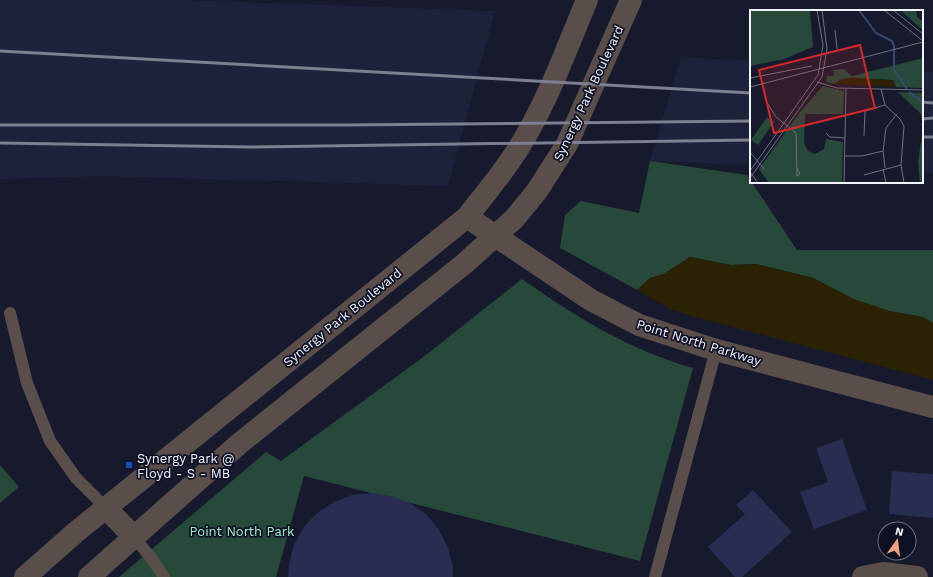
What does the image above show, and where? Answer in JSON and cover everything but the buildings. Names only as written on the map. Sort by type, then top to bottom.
[{"type":"street","name":"Synergy Park Boulevard","points":[[25,577],[106,508],[467,217],[505,169],[519,148],[545,99],[587,0]]},
{"type":"street","name":"Synergy Park Boulevard","points":[[89,577],[240,443],[464,264],[514,219],[537,191],[558,159],[579,119],[631,0]]},
{"type":"street","name":"Point North Parkway","points":[[467,217],[591,300],[639,325],[716,350],[933,407]]},
{"type":"street","points":[[106,508],[134,537]]},
{"type":"street","points":[[863,577],[883,573],[917,577]]},
{"type":"lane","points":[[10,313],[27,383],[50,441],[76,478],[106,508]]},
{"type":"lane","points":[[655,577],[716,350]]},
{"type":"lane","points":[[134,537],[164,577]]},
{"type":"shaded area","points":[[0,0],[185,0],[495,11],[448,186],[104,176],[0,179]]},
{"type":"shaded area","points":[[681,57],[750,61],[750,165],[650,161]]},
{"type":"shaded area","points":[[923,71],[933,72],[933,173],[923,172]]},
{"type":"green space","points":[[650,161],[747,175],[750,180],[750,183],[752,183],[797,250],[933,250],[933,323],[923,317],[889,311],[853,299],[813,278],[756,264],[731,265],[690,257],[664,274],[650,278],[637,290],[560,248],[565,215],[581,201],[639,213]]},
{"type":"green space","name":"Point North Park","points":[[522,279],[583,319],[625,342],[669,361],[693,368],[640,561],[304,476],[276,577],[119,577],[266,452],[281,461],[422,358]]},
{"type":"green space","points":[[0,465],[19,487],[0,503]]},
{"type":"sand","points":[[690,257],[731,265],[756,264],[813,278],[854,299],[889,311],[923,317],[933,323],[933,380],[695,317],[670,309],[637,290],[650,278],[664,274]]},
{"type":"railway","points":[[0,51],[750,93]]},
{"type":"railway","points":[[923,102],[933,103]]},
{"type":"railway","points":[[923,119],[933,118]]},
{"type":"railway","points":[[0,125],[346,125],[750,121]]},
{"type":"railway","points":[[923,137],[933,137]]},
{"type":"railway","points":[[0,143],[250,147],[750,140]]},
{"type":"place","name":"Synergy Park @ Floyd - S - MB","points":[[129,465]]}]
